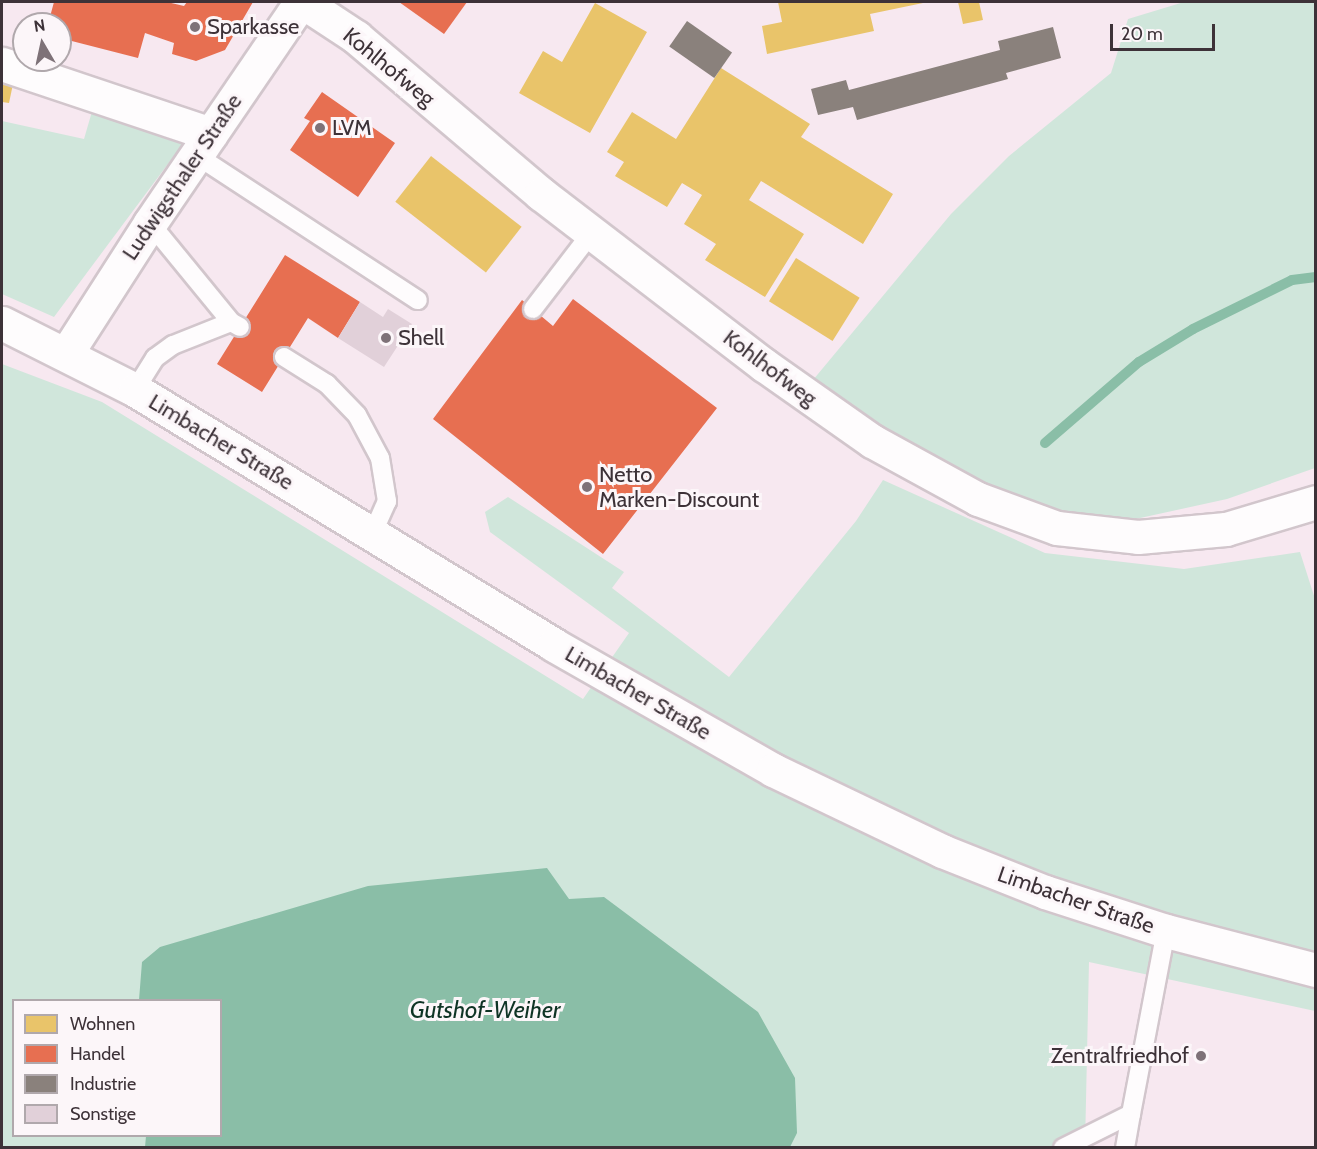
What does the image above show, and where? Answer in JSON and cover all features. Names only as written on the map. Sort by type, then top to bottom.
[{"type":"street","name":"Ludwigsthaler Straße","points":[[66,354],[150,223],[302,2]]},
{"type":"street","name":"Kohlhofweg","points":[[302,2],[356,37],[541,194],[833,415],[872,441],[988,503],[1057,528],[1138,537],[1226,529],[1316,502]]},
{"type":"street","points":[[2,64],[203,144]]},
{"type":"street","name":"Limbacher Straße","points":[[2,323],[135,390],[554,645],[773,770],[952,855],[1045,892],[1166,932],[1316,970]]},
{"type":"lane","points":[[203,144],[418,300]]},
{"type":"lane","points":[[135,390],[155,358],[173,345],[235,325],[150,223]]},
{"type":"lane","points":[[533,309],[592,232]]},
{"type":"lane","points":[[284,357],[327,384],[357,415],[380,458],[387,501],[372,534]]},
{"type":"lane","points":[[1125,1148],[1166,932]]},
{"type":"lane","points":[[1063,1148],[1131,1114]]},
{"type":"shaded area","points":[[1184,2],[1315,2],[1315,468],[1227,499],[1131,520],[1052,516],[928,456],[813,380],[951,214],[1009,156],[1111,73],[1128,19]]},
{"type":"shaded area","points":[[93,108],[188,137],[54,317],[2,294],[2,121],[84,139]]},
{"type":"shaded area","points":[[2,364],[102,402],[583,699],[629,633],[490,532],[485,512],[508,497],[624,572],[612,588],[729,677],[856,521],[883,480],[1045,553],[1184,569],[1300,552],[1316,602],[1315,1011],[1089,962],[1085,1147],[2,1147]]},
{"type":"water","name":"Gutshof-Weiher","points":[[547,868],[569,899],[604,897],[758,1012],[795,1078],[797,1133],[790,1147],[145,1147],[146,1137],[222,1137],[222,999],[139,999],[142,962],[160,947],[368,886]]},
{"type":"building: Wohnen","points":[[778,2],[923,3],[870,14],[874,31],[767,54],[762,26],[782,22]]},
{"type":"building: Wohnen","points":[[958,2],[979,2],[983,20],[963,24]]},
{"type":"building: Wohnen","points":[[595,3],[647,32],[590,133],[519,93],[543,51],[562,62]]},
{"type":"building: Wohnen","points":[[721,68],[810,124],[801,137],[893,194],[863,244],[761,181],[749,200],[804,234],[765,297],[705,260],[716,244],[684,224],[702,195],[682,183],[667,207],[615,176],[624,162],[607,152],[632,112],[676,139]]},
{"type":"building: Wohnen","points":[[2,81],[13,84],[9,103],[2,102]]},
{"type":"building: Wohnen","points":[[431,156],[522,227],[486,273],[395,202]]},
{"type":"building: Wohnen","points":[[796,258],[860,298],[833,341],[769,301]]},
{"type":"building: Handel","points":[[54,2],[167,2],[184,6],[187,2],[253,2],[225,50],[196,61],[172,54],[174,43],[145,33],[138,58],[72,41],[72,12],[51,12]]},
{"type":"building: Handel","points":[[399,2],[467,2],[444,34]]},
{"type":"building: Handel","points":[[322,92],[395,143],[358,197],[290,150],[310,121],[304,118]]},
{"type":"building: Handel","points":[[285,255],[360,302],[338,338],[308,318],[262,392],[217,364]]},
{"type":"building: Handel","name":"Netto Marken-Discount","points":[[573,299],[717,408],[603,554],[433,419],[522,300],[553,326]]},
{"type":"building: Industrie","points":[[687,21],[732,53],[714,78],[669,46]]},
{"type":"building: Industrie","points":[[1053,27],[1061,58],[1006,73],[1008,79],[857,120],[853,107],[818,115],[811,89],[846,80],[849,90],[1000,50],[998,41]]},
{"type":"building: Sonstige","points":[[360,302],[383,317],[388,309],[412,324],[384,367],[338,338]]},
{"type":"waterway","points":[[1045,443],[1139,362],[1193,329],[1292,280],[1316,277]]},
{"type":"place","name":"Sparkasse","points":[[195,27]]},
{"type":"place","name":"LVM","points":[[320,128]]},
{"type":"place","name":"Shell","points":[[386,338]]},
{"type":"place","name":"Netto Marken-Discount","points":[[587,487]]},
{"type":"place","name":"Zentralfriedhof","points":[[1201,1056]]}]
